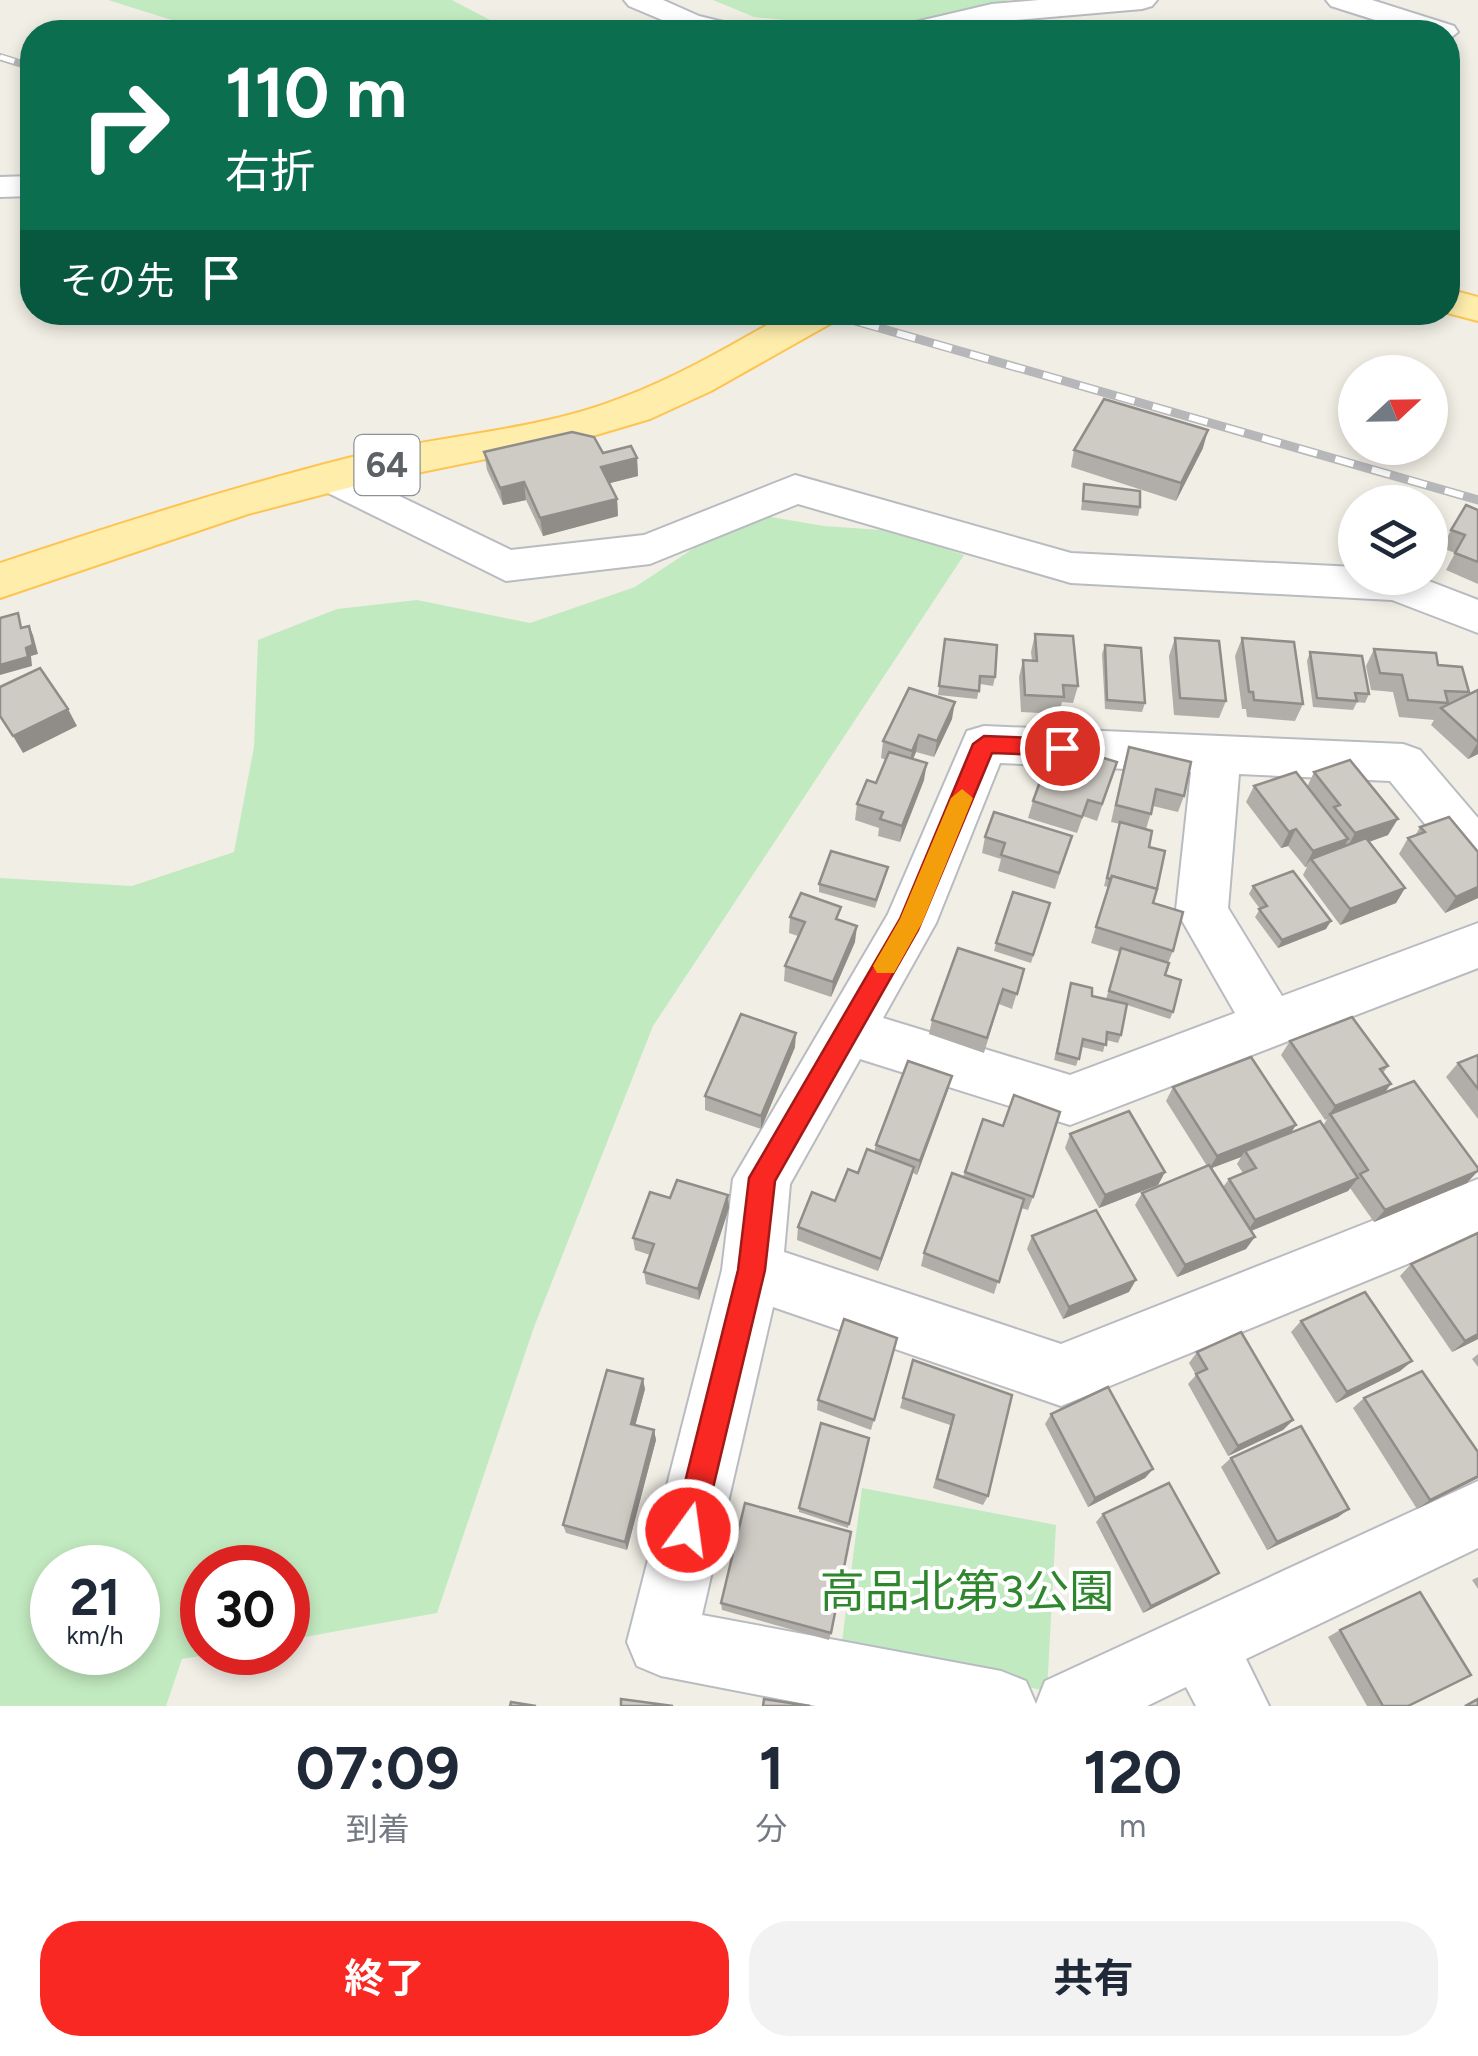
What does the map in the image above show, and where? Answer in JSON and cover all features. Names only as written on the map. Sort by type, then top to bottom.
[{"type":"main road","name":"64","points":[[0,581],[235,502],[331,477],[578,426],[635,408],[696,382],[798,325]]},
{"type":"street","points":[[639,0],[682,20]]},
{"type":"street","points":[[961,20],[992,13],[1142,0]]},
{"type":"street","points":[[1341,0],[1400,20]]},
{"type":"street","points":[[331,477],[506,566],[650,549],[796,489],[1071,568],[1396,585],[1478,616]]},
{"type":"street","points":[[1001,1706],[660,1642],[752,1270],[762,1178],[910,923],[984,744],[1403,764],[1478,853]]},
{"type":"street","points":[[1217,755],[1202,910],[1270,1024]]},
{"type":"street","points":[[847,1030],[1070,1100],[1478,945]]},
{"type":"street","points":[[752,1270],[1061,1375],[1478,1207]]},
{"type":"street","points":[[1070,1706],[1478,1514]]},
{"type":"street","points":[[1201,1644],[1234,1706]]},
{"type":"green space","points":[[108,0],[452,0],[490,20],[172,20]]},
{"type":"green space","points":[[713,0],[1009,0],[937,20],[754,17]]},
{"type":"green space","points":[[747,513],[824,526],[895,531],[964,555],[653,1026],[534,1327],[437,1613],[310,1636],[310,1545],[180,1545],[180,1665],[166,1706],[0,1706],[0,878],[132,886],[234,852],[254,747],[258,640],[337,609],[417,600],[530,623],[635,587]]},
{"type":"green space","name":"高品北第3公園","points":[[862,1488],[1056,1525],[1047,1691],[841,1649]]},
{"type":"building","points":[[1104,399],[1208,430],[1181,483],[1074,450]]},
{"type":"building","points":[[572,432],[594,437],[603,453],[631,446],[637,458],[601,467],[617,499],[540,518],[524,482],[500,488],[484,452]]},
{"type":"building","points":[[1084,484],[1140,491],[1140,507],[1083,501]]},
{"type":"building","points":[[1466,505],[1478,510],[1478,562],[1455,553],[1465,535],[1451,530]]},
{"type":"building","points":[[18,613],[21,628],[29,626],[33,645],[26,648],[28,657],[0,665],[0,618]]},
{"type":"building","points":[[1035,634],[1073,636],[1078,686],[1063,685],[1064,697],[1025,695],[1023,660],[1037,661]]},
{"type":"building","points":[[1175,638],[1219,641],[1226,701],[1180,698]]},
{"type":"building","points":[[1242,638],[1294,642],[1303,704],[1254,700],[1253,692],[1249,692]]},
{"type":"building","points":[[945,639],[997,645],[995,677],[980,676],[979,691],[939,686]]},
{"type":"building","points":[[1105,645],[1141,648],[1145,703],[1107,700]]},
{"type":"building","points":[[1374,649],[1436,653],[1438,665],[1462,667],[1469,692],[1445,691],[1448,703],[1408,700],[1402,675],[1380,673]]},
{"type":"building","points":[[1310,652],[1362,656],[1369,694],[1355,693],[1357,701],[1317,698]]},
{"type":"building","points":[[40,668],[68,709],[13,736],[0,716],[0,687]]},
{"type":"building","points":[[909,688],[955,702],[937,741],[919,735],[912,751],[883,741]]},
{"type":"building","points":[[1478,690],[1478,742],[1441,708]]},
{"type":"building","points":[[1054,743],[1117,762],[1102,804],[1088,800],[1082,817],[1033,801]]},
{"type":"building","points":[[1129,747],[1191,762],[1184,796],[1156,789],[1151,814],[1116,805]]},
{"type":"building","points":[[889,752],[927,763],[902,826],[880,819],[883,812],[857,804],[867,780],[876,783]]},
{"type":"building","points":[[1350,760],[1398,819],[1355,833],[1334,807],[1340,805],[1314,772]]},
{"type":"building","points":[[1296,772],[1348,839],[1313,851],[1296,829],[1289,832],[1254,786]]},
{"type":"building","points":[[994,812],[1072,836],[1059,873],[1001,855],[1005,843],[985,837]]},
{"type":"building","points":[[1449,817],[1478,852],[1478,887],[1456,897],[1408,838],[1425,832],[1420,827]]},
{"type":"building","points":[[1120,822],[1152,831],[1149,847],[1165,851],[1157,889],[1112,876],[1107,878]]},
{"type":"building","points":[[1366,838],[1405,888],[1350,909],[1311,859]]},
{"type":"building","points":[[831,851],[888,867],[876,900],[819,884]]},
{"type":"building","points":[[1293,871],[1331,921],[1282,940],[1259,909],[1267,906],[1253,886]]},
{"type":"building","points":[[1112,876],[1157,889],[1153,903],[1183,912],[1173,951],[1096,927]]},
{"type":"building","points":[[1013,892],[1050,903],[1033,955],[996,943]]},
{"type":"building","points":[[801,893],[841,907],[836,919],[857,926],[833,982],[785,966],[805,922],[790,917]]},
{"type":"building","points":[[958,948],[1024,969],[1017,994],[1003,989],[987,1038],[932,1020]]},
{"type":"building","points":[[1121,948],[1169,963],[1165,975],[1181,980],[1173,1012],[1109,991]]},
{"type":"building","points":[[1071,983],[1092,988],[1092,996],[1127,1004],[1121,1035],[1107,1032],[1106,1045],[1083,1039],[1079,1059],[1057,1053]]},
{"type":"building","points":[[741,1014],[796,1033],[761,1116],[705,1096]]},
{"type":"building","points":[[1352,1017],[1388,1066],[1380,1069],[1391,1084],[1335,1106],[1290,1041]]},
{"type":"building","points":[[1478,1055],[1478,1089],[1458,1063]]},
{"type":"building","points":[[1251,1057],[1296,1125],[1217,1156],[1173,1087]]},
{"type":"building","points":[[908,1061],[952,1076],[920,1161],[876,1145]]},
{"type":"building","points":[[1414,1081],[1478,1171],[1385,1210],[1360,1174],[1368,1170],[1330,1114]]},
{"type":"building","points":[[1014,1095],[1060,1112],[1033,1197],[965,1172],[983,1119],[1003,1126]]},
{"type":"building","points":[[1129,1111],[1165,1172],[1105,1195],[1070,1134]]},
{"type":"building","points":[[1320,1121],[1358,1178],[1255,1220],[1229,1179],[1256,1168],[1245,1151]]},
{"type":"building","points":[[867,1149],[914,1167],[881,1259],[798,1227],[812,1192],[835,1201],[848,1169],[858,1173]]},
{"type":"building","points":[[1209,1165],[1255,1237],[1185,1265],[1142,1193]]},
{"type":"building","points":[[952,1173],[1024,1199],[999,1282],[924,1253]]},
{"type":"building","points":[[677,1180],[728,1195],[698,1289],[644,1272],[654,1244],[633,1238],[650,1192],[670,1198]]},
{"type":"building","points":[[1096,1210],[1136,1280],[1069,1307],[1032,1236]]},
{"type":"building","points":[[1478,1233],[1478,1334],[1465,1341],[1411,1264]]},
{"type":"building","points":[[1365,1292],[1412,1361],[1347,1392],[1301,1321]]},
{"type":"building","points":[[844,1319],[897,1338],[874,1420],[818,1400]]},
{"type":"building","points":[[1241,1332],[1293,1420],[1238,1446],[1196,1374],[1207,1369],[1197,1352]]},
{"type":"building","points":[[913,1360],[1012,1395],[988,1496],[937,1479],[954,1415],[903,1398]]},
{"type":"building","points":[[607,1370],[643,1379],[631,1424],[654,1430],[625,1542],[563,1525]]},
{"type":"building","points":[[1422,1371],[1478,1452],[1478,1476],[1430,1500],[1364,1398]]},
{"type":"building","points":[[1108,1387],[1153,1469],[1095,1498],[1051,1414]]},
{"type":"building","points":[[821,1423],[869,1438],[849,1524],[799,1508]]},
{"type":"building","points":[[1301,1426],[1349,1509],[1277,1542],[1231,1458]]},
{"type":"building","points":[[1169,1483],[1219,1573],[1151,1606],[1103,1514]]},
{"type":"building","points":[[745,1503],[851,1532],[831,1633],[721,1603]]},
{"type":"building","points":[[1420,1592],[1471,1675],[1408,1706],[1383,1706],[1340,1630]]},
{"type":"building","points":[[621,1699],[673,1706],[621,1706]]},
{"type":"building","points":[[764,1699],[810,1706],[763,1706]]},
{"type":"railway","points":[[0,57],[20,63]]},
{"type":"railway","points":[[869,325],[1478,500]]},
{"type":"slow traffic","points":[[885,966],[910,923],[962,798]]},
{"type":"route","points":[[688,1530],[752,1270],[762,1178],[910,923],[984,744],[1062,748]]}]
